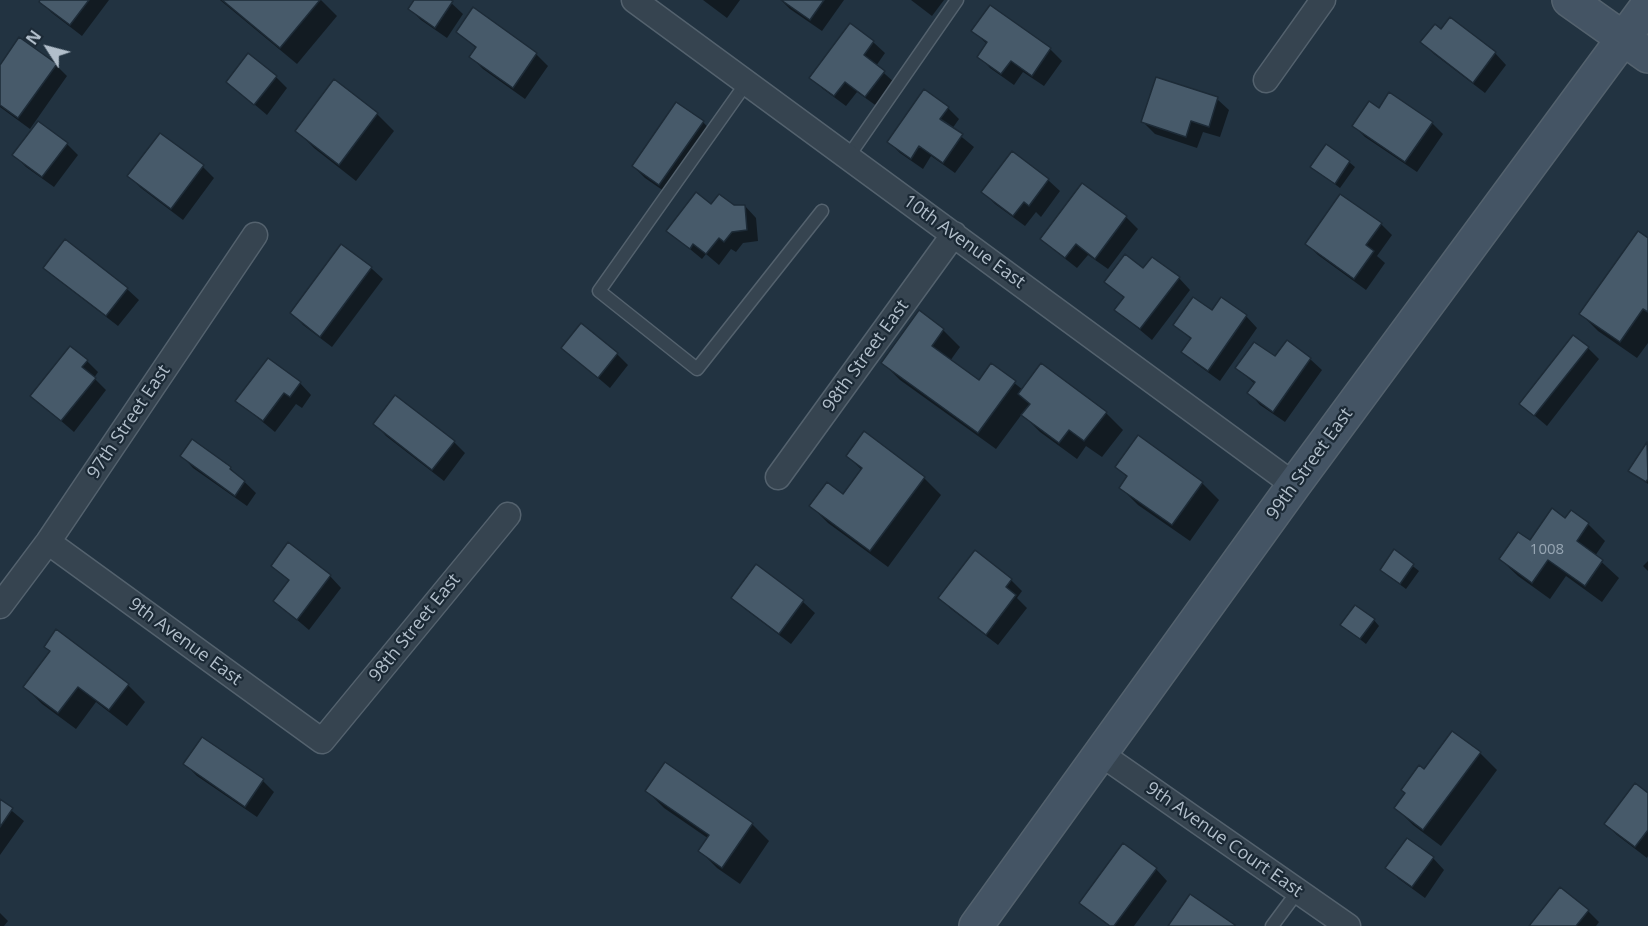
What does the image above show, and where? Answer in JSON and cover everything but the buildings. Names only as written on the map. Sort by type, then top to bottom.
[{"type":"street","name":"10th Avenue East","points":[[634,0],[1294,485]]},
{"type":"street","points":[[1266,80],[1323,0]]},
{"type":"street","points":[[1569,0],[1636,47]]},
{"type":"street","name":"99th Street East","points":[[976,926],[1294,485],[1636,47],[1648,5]]},
{"type":"street","name":"98th Street East","points":[[778,477],[954,234]]},
{"type":"street","name":"97th Street East","points":[[0,606],[48,542],[255,235]]},
{"type":"street","name":"98th Street East","points":[[322,741],[508,515]]},
{"type":"street","name":"9th Avenue East","points":[[48,542],[322,741]]},
{"type":"street","name":"9th Avenue Court East","points":[[1101,754],[1348,926]]},
{"type":"lane","points":[[848,157],[957,0]]},
{"type":"lane","points":[[747,82],[599,291],[697,369],[822,211]]},
{"type":"lane","points":[[1272,926],[1298,891]]}]
